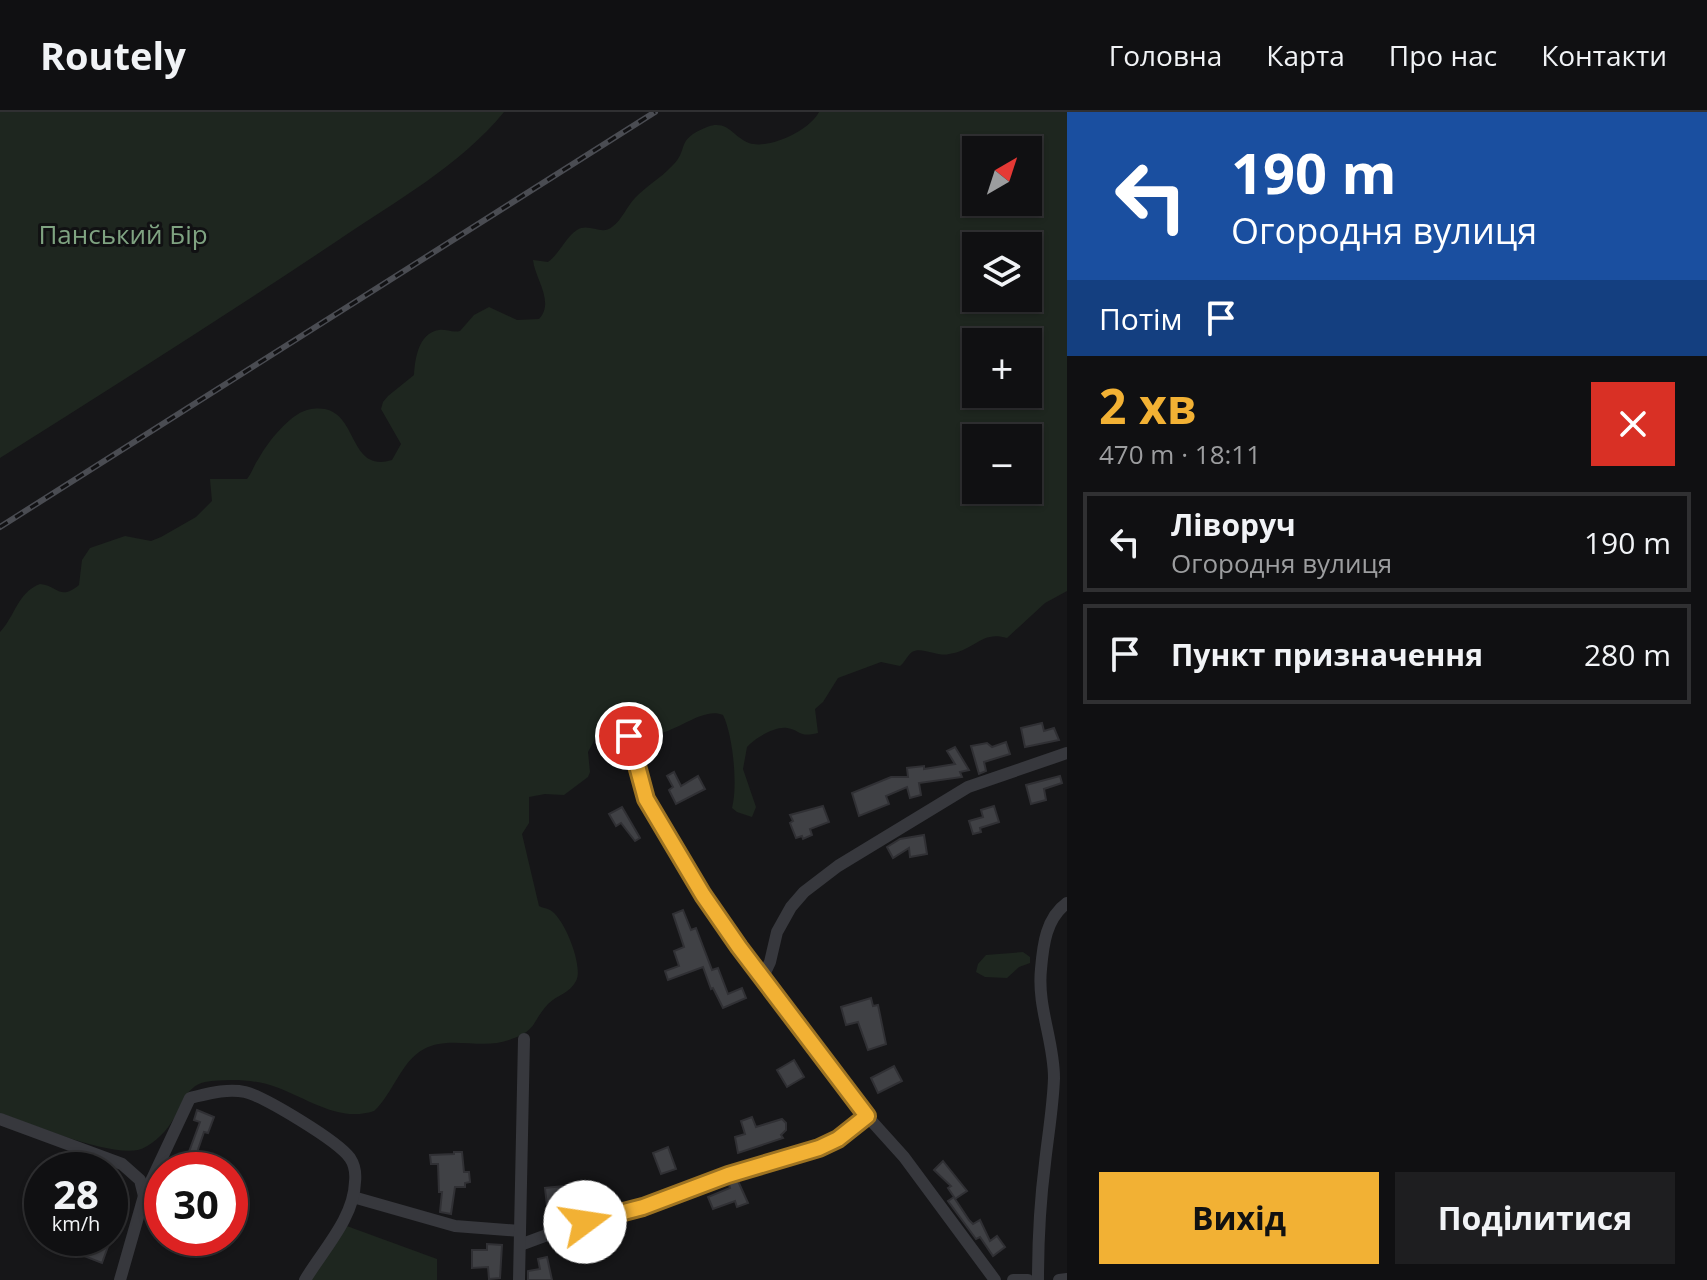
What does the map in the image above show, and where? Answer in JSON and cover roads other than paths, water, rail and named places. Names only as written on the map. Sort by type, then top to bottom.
[{"type":"street","points":[[624,728],[631,740],[638,777],[649,805],[720,922],[867,1116],[904,1157],[995,1280]]},
{"type":"street","points":[[763,977],[777,932],[791,907],[804,892],[838,866],[968,787],[1066,757]]},
{"type":"street","points":[[1038,1280],[1041,1202],[1054,1079],[1053,1057],[1041,1005],[1041,970],[1049,924],[1067,903]]},
{"type":"street","points":[[519,1280],[524,1039]]},
{"type":"street","points":[[165,1152],[190,1098],[218,1091],[245,1092],[330,1140],[352,1161],[355,1178],[353,1197],[347,1214],[305,1280]]},
{"type":"street","points":[[520,1245],[819,1148],[838,1139],[867,1116]]},
{"type":"street","points":[[0,1119],[122,1164],[140,1180],[144,1196],[120,1280]]},
{"type":"street","points":[[353,1197],[455,1226],[520,1231]]},
{"type":"street","points":[[1059,1280],[1067,1279]]},
{"type":"street","points":[[1013,1280],[1028,1280]]},
{"type":"railway","points":[[0,527],[655,112]]},
{"type":"park label","name":"Панський Бір","points":[[123,235]]}]
